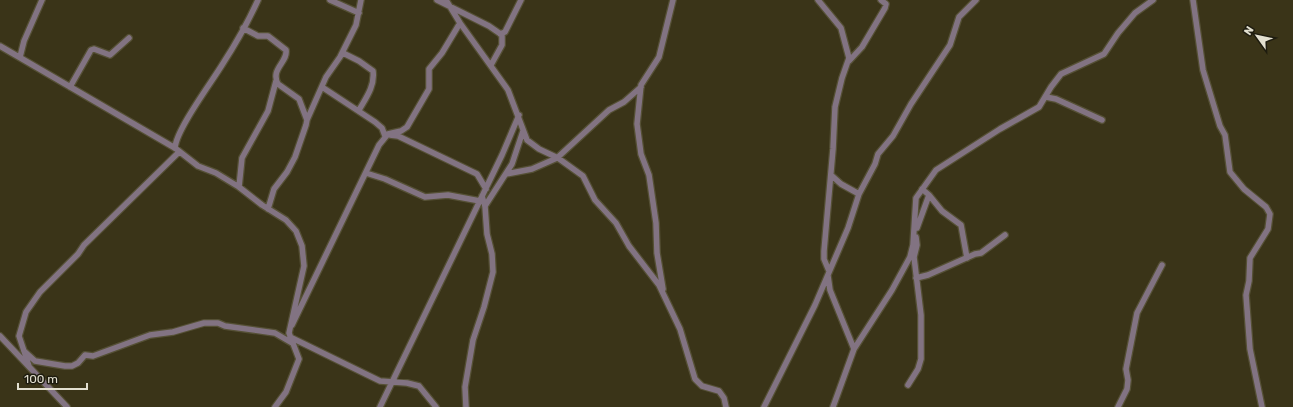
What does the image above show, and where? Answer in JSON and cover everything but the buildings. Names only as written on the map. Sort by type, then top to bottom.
[{"type":"street","points":[[20,58],[24,41],[42,0]]},
{"type":"street","points":[[29,366],[20,341],[19,331],[32,302],[78,254],[84,245],[177,150],[179,136],[199,99],[222,66],[258,0]]},
{"type":"street","points":[[330,0],[359,12]]},
{"type":"street","points":[[268,209],[274,189],[287,172],[295,157],[305,132],[307,120],[326,77],[343,53],[356,25],[361,0]]},
{"type":"street","points":[[437,0],[489,26],[500,34],[502,38],[502,45],[491,65]]},
{"type":"street","points":[[446,0],[460,23],[508,90],[519,115],[523,130],[530,142],[583,176],[595,200],[616,223],[629,246],[664,291]]},
{"type":"street","points":[[500,34],[505,32],[521,0]]},
{"type":"street","points":[[506,174],[532,169],[557,158],[609,110],[624,102],[641,87],[659,57],[673,0]]},
{"type":"street","points":[[818,0],[841,28],[849,61]]},
{"type":"street","points":[[854,349],[830,290],[828,272],[824,259],[824,251],[835,107],[842,78],[849,61],[862,46],[885,8],[886,4],[880,0]]},
{"type":"street","points":[[764,407],[815,305],[848,228],[859,194],[875,164],[880,150],[893,136],[911,104],[950,45],[959,17],[976,0]]},
{"type":"street","points":[[833,407],[854,349],[892,290],[910,257],[913,245],[916,198],[936,170],[1039,107],[1061,74],[1104,54],[1118,33],[1135,13],[1153,0]]},
{"type":"street","points":[[1193,0],[1203,70],[1220,126],[1225,135],[1230,172],[1244,189],[1266,207],[1270,214],[1268,229],[1250,258],[1249,285],[1246,295],[1250,349],[1262,407]]},
{"type":"street","points":[[385,135],[401,131],[407,127],[429,89],[429,69],[438,59],[460,23]]},
{"type":"street","points":[[239,187],[242,158],[268,111],[276,81],[276,70],[287,54],[286,50],[268,36],[258,36],[243,28]]},
{"type":"street","points":[[70,86],[92,49],[110,55],[129,38]]},
{"type":"street","points":[[0,46],[177,150],[198,166],[216,173],[239,187],[292,225],[300,238],[303,251],[303,271],[289,330],[292,343],[299,356],[286,392],[275,407]]},
{"type":"street","points":[[343,53],[359,60],[373,71],[373,80],[370,92],[359,110]]},
{"type":"street","points":[[276,81],[299,99],[307,120]]},
{"type":"street","points":[[289,330],[385,135],[382,128],[359,110],[322,86]]},
{"type":"street","points":[[641,87],[637,124],[641,154],[649,175],[656,223],[657,253],[664,291],[680,329],[695,379],[702,386],[718,391],[724,398],[726,407]]},
{"type":"street","points":[[1046,97],[1056,99],[1102,120]]},
{"type":"street","points":[[380,407],[486,189],[519,115]]},
{"type":"street","points":[[485,206],[515,160],[523,130]]},
{"type":"street","points":[[385,135],[398,136],[477,174],[486,189]]},
{"type":"street","points":[[366,174],[385,179],[425,197],[448,195],[481,198]]},
{"type":"street","points":[[831,175],[841,184],[859,194]]},
{"type":"street","points":[[922,189],[942,211],[960,225],[967,258]]},
{"type":"street","points":[[908,385],[918,370],[921,359],[921,315],[914,256],[917,245],[916,236],[929,195]]},
{"type":"street","points":[[466,407],[465,387],[473,340],[484,308],[493,272],[492,254],[487,234],[485,206],[481,198]]},
{"type":"street","points":[[916,278],[928,275],[981,253],[1005,236]]},
{"type":"street","points":[[1118,407],[1128,384],[1126,369],[1137,313],[1162,265]]},
{"type":"street","points":[[24,350],[35,361],[72,366],[81,362],[86,354],[93,356],[150,334],[173,332],[204,324],[218,324],[274,333],[292,343]]},
{"type":"street","points":[[0,336],[67,407]]},
{"type":"street","points":[[290,337],[374,379],[407,383],[418,386],[436,407]]}]
